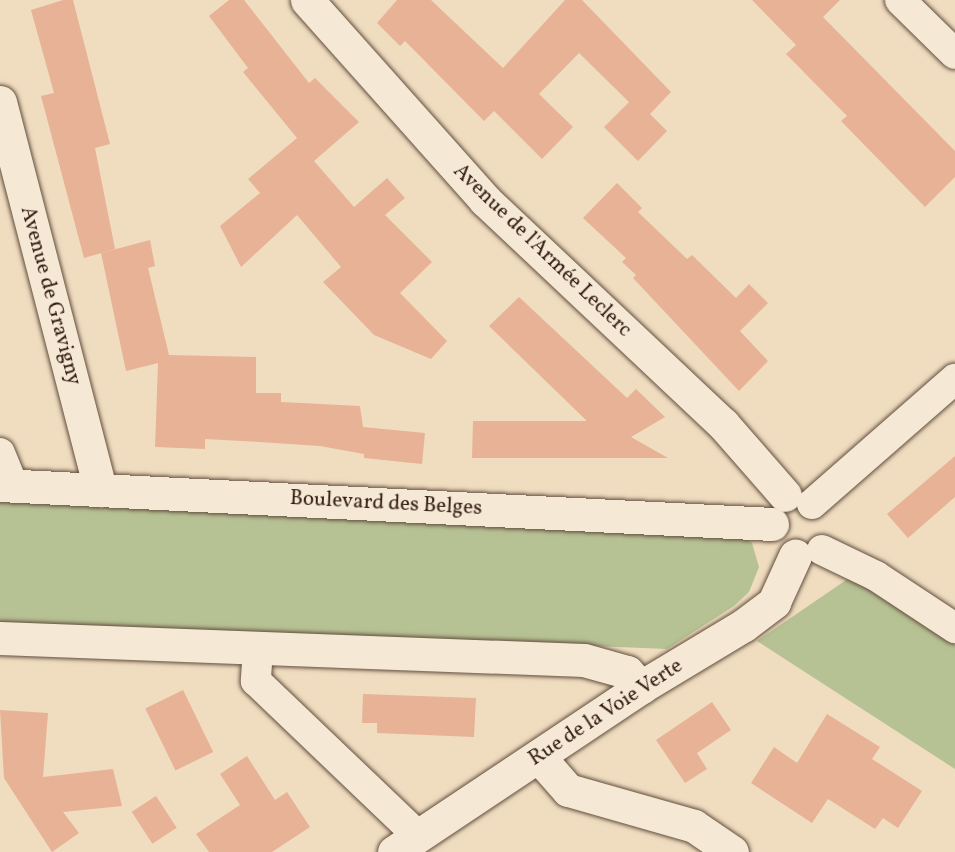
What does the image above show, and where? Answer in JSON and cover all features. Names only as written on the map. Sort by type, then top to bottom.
[{"type":"street","name":"Avenue de l'Armée Leclerc","points":[[307,0],[485,200],[723,424],[789,508]]},
{"type":"street","points":[[900,0],[955,54]]},
{"type":"street","name":"Avenue de Gravigny","points":[[0,102],[100,490]]},
{"type":"street","points":[[789,508],[955,379]]},
{"type":"street","points":[[0,453],[6,486]]},
{"type":"street","name":"Boulevard des Belges","points":[[6,486],[789,508]]},
{"type":"street","points":[[808,553],[876,576],[955,628]]},
{"type":"street","name":"Rue de la Voie Verte","points":[[418,847],[539,757],[641,687],[774,602],[808,553]]},
{"type":"street","points":[[0,638],[584,660],[627,672],[641,687]]},
{"type":"street","points":[[258,649],[256,681],[418,847]]},
{"type":"street","points":[[539,757],[568,790],[694,826],[732,852]]},
{"type":"green space","points":[[0,502],[737,532],[752,543],[759,567],[749,592],[734,606],[667,649],[0,622]]},
{"type":"green space","points":[[852,576],[955,645],[955,769],[757,641]]},
{"type":"building","points":[[63,0],[73,0],[110,144],[95,148],[115,249],[84,258],[41,96],[54,93],[31,10]]},
{"type":"building","points":[[229,0],[244,0],[309,83],[315,78],[359,122],[314,161],[354,207],[387,178],[405,198],[385,215],[432,262],[400,293],[447,341],[431,359],[374,335],[323,282],[341,267],[297,215],[241,267],[220,226],[260,193],[248,179],[297,138],[243,72],[248,68],[209,16]]},
{"type":"building","points":[[397,0],[431,0],[503,68],[565,0],[582,0],[671,92],[650,114],[667,131],[638,161],[604,127],[629,102],[579,53],[539,94],[573,127],[542,159],[494,111],[484,121],[405,41],[400,46],[377,23]]},
{"type":"building","points":[[752,0],[840,0],[823,17],[955,151],[955,177],[925,207],[841,121],[847,116],[786,54],[796,45]]},
{"type":"building","points":[[617,183],[642,208],[638,212],[687,259],[692,255],[736,298],[749,284],[768,303],[740,331],[768,361],[739,391],[633,278],[636,275],[622,262],[626,258],[583,218]]},
{"type":"building","points":[[150,240],[155,266],[148,268],[169,355],[256,357],[256,393],[281,393],[281,402],[360,406],[363,427],[425,433],[422,464],[364,458],[364,454],[320,446],[259,442],[205,439],[205,449],[155,447],[158,363],[126,371],[101,253]]},
{"type":"building","points":[[519,297],[627,398],[636,389],[665,417],[631,437],[668,458],[472,458],[473,421],[587,421],[489,326]]},
{"type":"building","points":[[955,456],[955,497],[908,538],[887,514]]},
{"type":"building","points":[[183,690],[213,752],[175,770],[145,708]]},
{"type":"building","points":[[363,694],[476,698],[474,737],[377,733],[377,723],[362,723]]},
{"type":"building","points":[[712,702],[731,730],[697,753],[707,769],[685,783],[656,740]]},
{"type":"building","points":[[0,710],[48,713],[43,777],[113,769],[122,806],[63,812],[79,833],[52,852],[4,778]]},
{"type":"building","points":[[827,714],[880,747],[872,759],[922,791],[898,828],[883,818],[875,829],[828,799],[812,823],[751,783],[774,747],[797,763]]},
{"type":"building","points":[[247,756],[275,800],[287,792],[310,827],[272,852],[209,852],[196,834],[240,805],[220,774]]},
{"type":"building","points":[[156,796],[177,828],[152,844],[132,812]]}]
